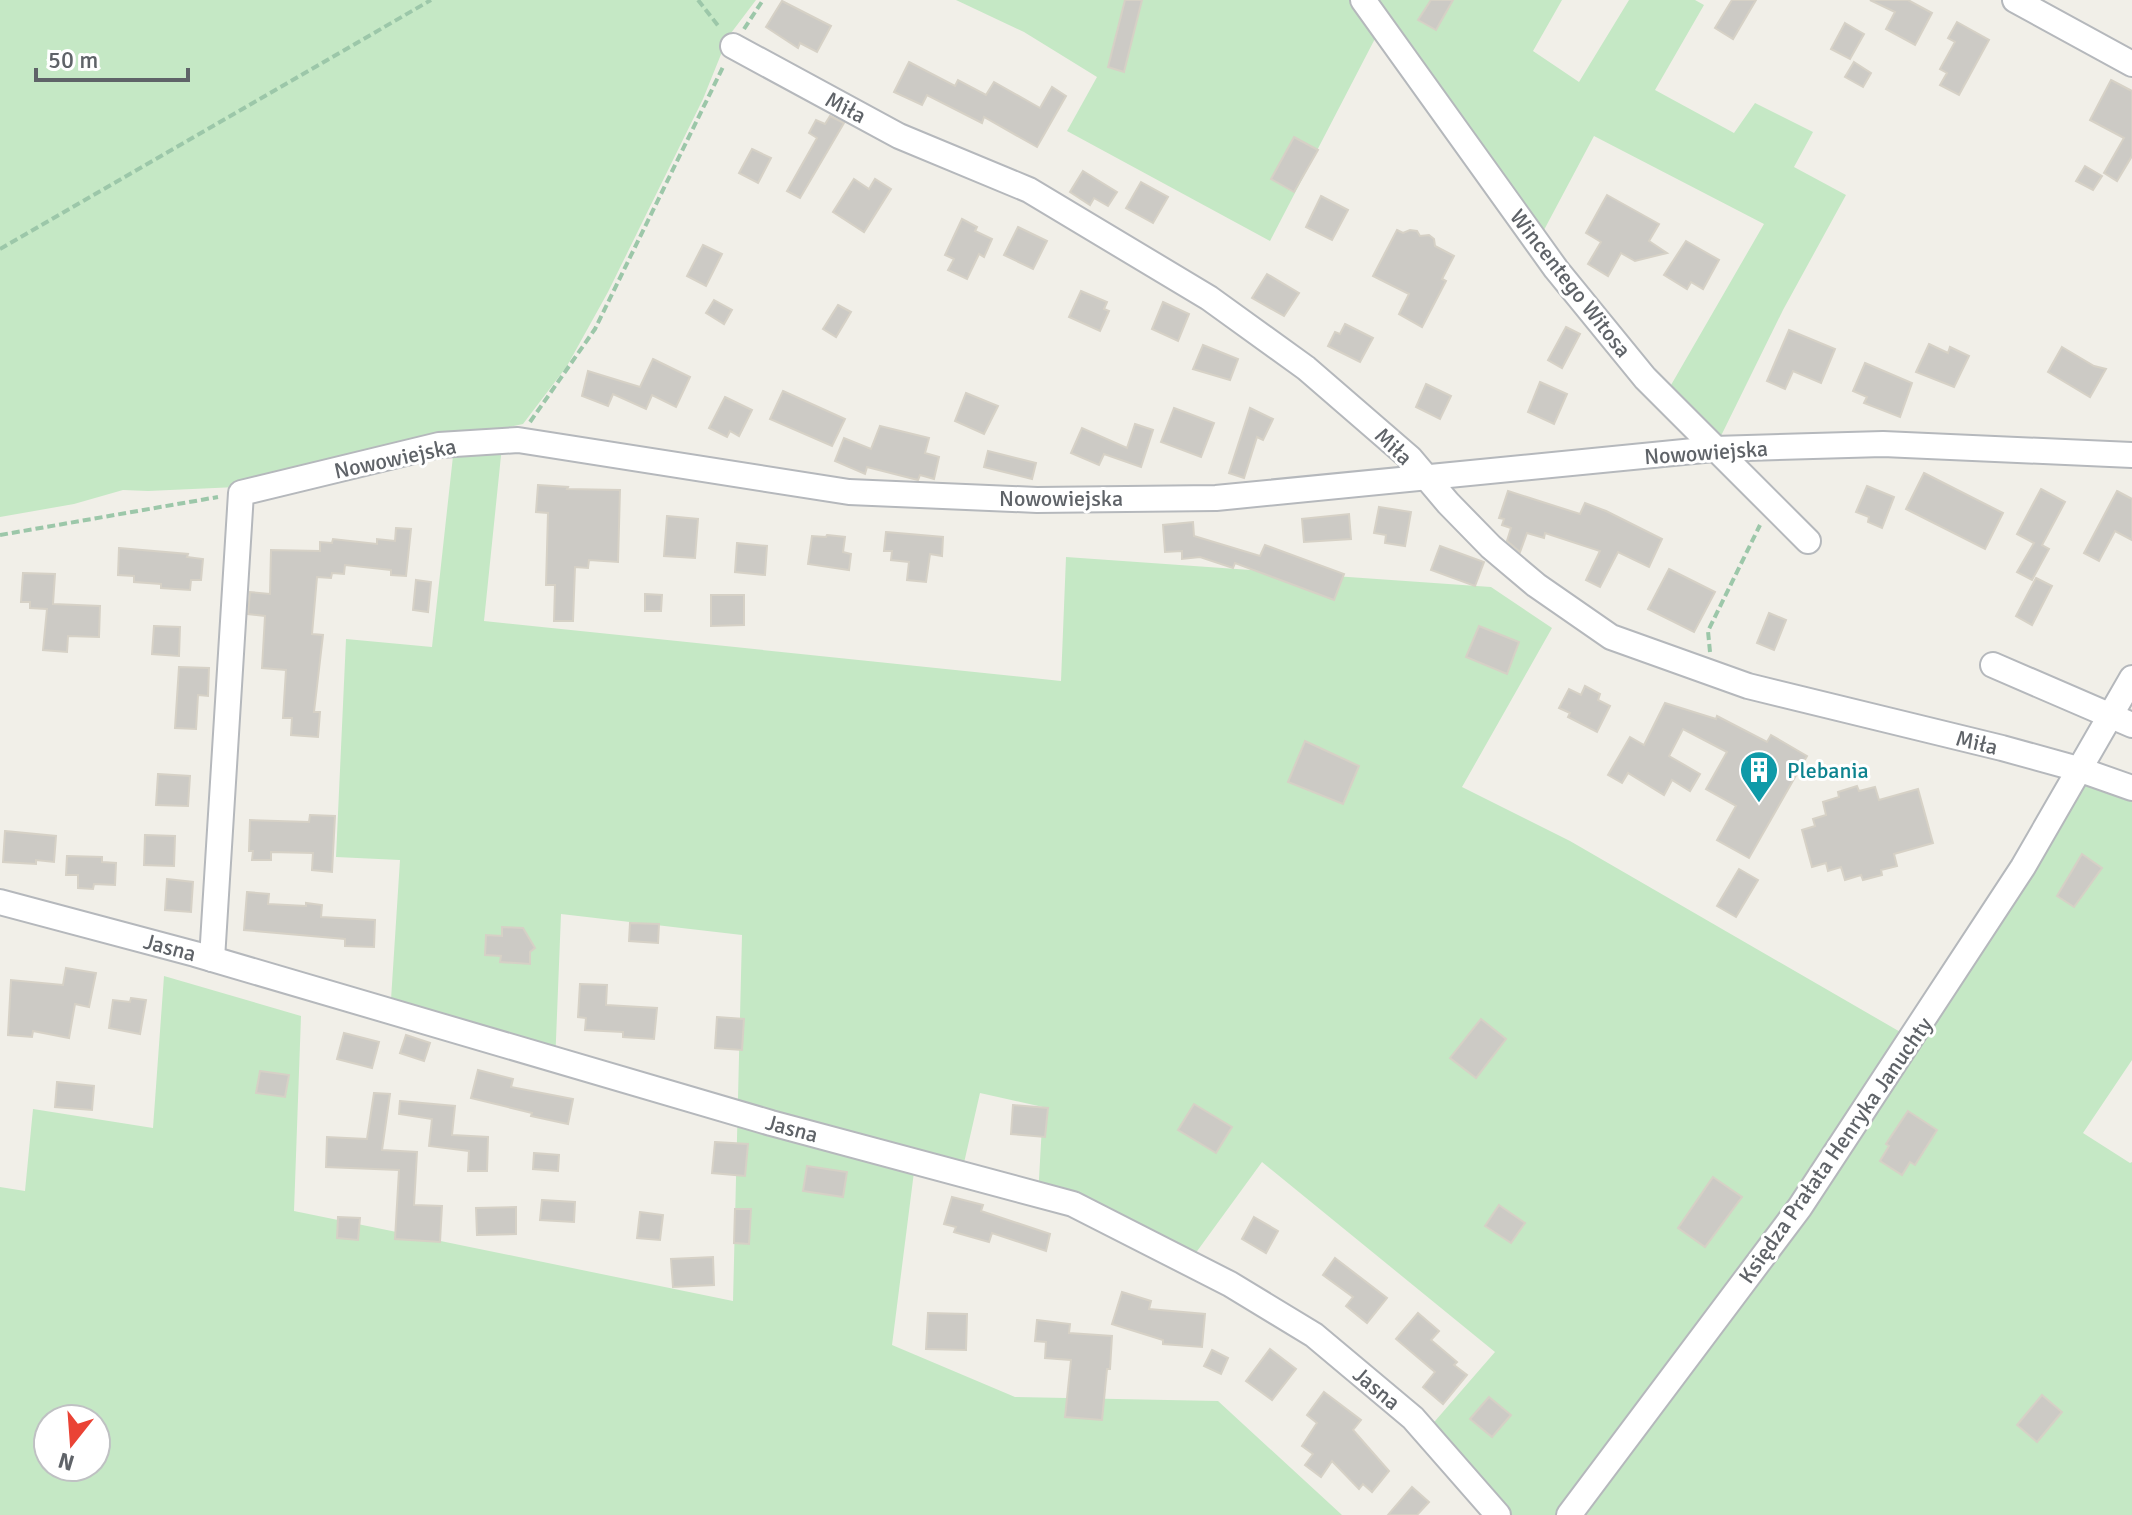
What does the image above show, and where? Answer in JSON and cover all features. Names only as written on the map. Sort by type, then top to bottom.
[{"type":"street","name":"Wincentego Witosa","points":[[1363,0],[1556,269],[1645,378],[1808,541]]},
{"type":"street","points":[[2015,0],[2132,64]]},
{"type":"street","name":"Miła","points":[[733,46],[899,136],[1029,190],[1209,298],[1306,368],[1410,458],[1424,477],[1491,547],[1549,594],[1611,637],[1748,686],[2078,769],[2132,788]]},
{"type":"street","name":"Nowowiejska","points":[[241,493],[439,445],[518,440],[849,492],[1021,499],[1216,498],[1714,449],[1883,444],[2132,455]]},
{"type":"street","points":[[212,959],[241,493]]},
{"type":"street","points":[[1993,665],[2121,721]]},
{"type":"street","points":[[2078,769],[2121,721],[2132,678]]},
{"type":"street","name":"Księdza Prałata Henryka Januchty","points":[[1569,1515],[1800,1207],[2015,879],[2078,769]]},
{"type":"street","name":"Jasna","points":[[0,902],[212,959],[771,1123],[1073,1204],[1230,1284],[1314,1335],[1413,1418],[1498,1515]]},
{"type":"path","points":[[0,249],[431,0]]},
{"type":"path","points":[[698,0],[733,46]]},
{"type":"path","points":[[518,440],[595,329],[733,46],[763,0]]},
{"type":"path","points":[[0,535],[241,493]]},
{"type":"path","points":[[1711,672],[1708,631],[1760,524],[1767,501]]},
{"type":"green space","points":[[0,0],[756,0],[728,37],[703,99],[608,292],[567,366],[523,424],[237,487],[123,490],[74,504],[0,517]]},
{"type":"green space","points":[[956,0],[1562,0],[1533,51],[1579,82],[1629,0],[1695,0],[1704,5],[1655,90],[1734,133],[1755,103],[1813,132],[1794,167],[1846,195],[1783,310],[1717,444],[1667,392],[1764,224],[1594,136],[1536,245],[1380,29],[1270,241],[1067,131],[1097,77],[1024,32]]},
{"type":"green space","points":[[502,446],[484,621],[1061,681],[1066,557],[1491,587],[1552,628],[1462,787],[1570,841],[1909,1037],[2070,776],[2132,798],[2132,1060],[2083,1133],[2132,1162],[2132,1515],[1503,1515],[1429,1428],[1495,1352],[1262,1162],[1187,1265],[1038,1197],[1043,1107],[980,1093],[961,1176],[915,1164],[892,1345],[1015,1397],[1218,1401],[1342,1515],[0,1515],[0,1187],[25,1191],[33,1109],[153,1128],[164,976],[301,1016],[294,1211],[733,1301],[742,935],[561,914],[555,1065],[390,1015],[400,860],[336,857],[346,639],[432,647],[454,447]]},
{"type":"building","points":[[1125,0],[1142,0],[1124,72],[1108,67]]},
{"type":"building","points":[[1431,0],[1453,0],[1436,30],[1418,20]]},
{"type":"building","points":[[1732,0],[1756,0],[1733,39],[1715,28]]},
{"type":"building","points":[[1870,0],[1908,0],[1932,13],[1915,45],[1886,29],[1895,12]]},
{"type":"building","points":[[782,1],[831,26],[817,52],[800,43],[798,48],[766,27]]},
{"type":"building","points":[[1957,22],[1989,40],[1959,95],[1940,85],[1947,73],[1940,69],[1955,42],[1948,38]]},
{"type":"building","points":[[1845,23],[1864,34],[1850,59],[1831,49]]},
{"type":"building","points":[[909,62],[955,86],[958,80],[986,95],[994,82],[1040,108],[1052,87],[1066,96],[1037,147],[984,117],[982,123],[927,95],[922,105],[894,92]]},
{"type":"building","points":[[1854,62],[1871,73],[1863,87],[1845,77]]},
{"type":"building","points":[[2111,80],[2132,91],[2132,156],[2117,181],[2104,173],[2124,138],[2090,120]]},
{"type":"building","points":[[830,116],[844,123],[800,198],[787,191],[817,138],[809,133],[816,120],[825,124]]},
{"type":"building","points":[[1294,137],[1318,150],[1294,192],[1271,179]]},
{"type":"building","points":[[752,149],[771,158],[758,183],[739,173]]},
{"type":"building","points":[[2085,166],[2102,176],[2093,190],[2076,181]]},
{"type":"building","points":[[1083,171],[1117,192],[1108,206],[1094,198],[1090,205],[1070,192]]},
{"type":"building","points":[[854,179],[869,189],[875,179],[891,189],[864,232],[833,212]]},
{"type":"building","points":[[1141,182],[1168,197],[1153,223],[1126,208]]},
{"type":"building","points":[[1607,195],[1659,224],[1649,241],[1667,253],[1635,261],[1621,253],[1608,276],[1588,264],[1601,242],[1586,233]]},
{"type":"building","points":[[1321,196],[1348,210],[1332,240],[1306,227]]},
{"type":"building","points":[[962,219],[977,227],[975,231],[992,239],[984,257],[979,254],[967,279],[948,270],[954,259],[945,255]]},
{"type":"building","points":[[1018,227],[1047,241],[1033,269],[1004,255]]},
{"type":"building","points":[[1397,230],[1429,235],[1434,239],[1435,246],[1454,256],[1442,279],[1446,281],[1422,327],[1399,314],[1409,294],[1373,276]]},
{"type":"building","points":[[1686,241],[1719,260],[1703,289],[1691,282],[1687,289],[1664,275]]},
{"type":"building","points":[[703,245],[722,254],[706,286],[687,276]]},
{"type":"building","points":[[1267,274],[1299,293],[1284,316],[1252,298]]},
{"type":"building","points":[[1081,291],[1107,302],[1104,309],[1109,311],[1100,331],[1069,317]]},
{"type":"building","points":[[714,300],[732,310],[724,324],[706,313]]},
{"type":"building","points":[[1163,302],[1189,314],[1178,341],[1152,329]]},
{"type":"building","points":[[838,305],[851,312],[836,337],[823,329]]},
{"type":"building","points":[[1345,324],[1373,338],[1360,362],[1328,346],[1335,332],[1340,334]]},
{"type":"building","points":[[1566,327],[1580,334],[1562,368],[1548,360]]},
{"type":"building","points":[[1789,330],[1835,349],[1821,383],[1793,371],[1785,389],[1767,381]]},
{"type":"building","points":[[1929,344],[1948,353],[1950,347],[1969,356],[1954,387],[1916,372]]},
{"type":"building","points":[[1203,345],[1238,359],[1230,380],[1193,369]]},
{"type":"building","points":[[2062,347],[2094,366],[2106,369],[2090,397],[2048,372]]},
{"type":"building","points":[[653,359],[690,377],[676,407],[652,395],[646,409],[613,394],[608,406],[582,396],[588,371],[640,387]]},
{"type":"building","points":[[1865,363],[1912,383],[1900,417],[1864,403],[1867,397],[1853,391]]},
{"type":"building","points":[[1540,382],[1567,394],[1554,424],[1528,412]]},
{"type":"building","points":[[1426,384],[1451,396],[1440,419],[1416,407]]},
{"type":"building","points":[[783,391],[845,419],[832,446],[770,419]]},
{"type":"building","points":[[966,393],[998,406],[984,434],[955,421]]},
{"type":"building","points":[[725,397],[752,410],[739,436],[730,431],[727,437],[709,428]]},
{"type":"building","points":[[1174,408],[1214,423],[1201,457],[1161,442]]},
{"type":"building","points":[[1250,408],[1273,419],[1263,440],[1257,437],[1244,478],[1229,473]]},
{"type":"building","points":[[1135,424],[1153,430],[1141,467],[1104,454],[1099,465],[1071,453],[1082,428],[1127,448]]},
{"type":"building","points":[[880,426],[929,438],[925,453],[939,457],[934,479],[920,475],[918,480],[867,467],[865,474],[835,461],[844,438],[871,449]]},
{"type":"building","points":[[988,451],[1036,463],[1032,479],[984,467]]},
{"type":"building","points":[[1924,473],[2003,513],[1985,549],[1906,509]]},
{"type":"building","points":[[538,485],[620,490],[618,562],[589,560],[588,568],[575,567],[573,621],[554,621],[555,585],[546,585],[548,513],[536,512]]},
{"type":"building","points":[[1867,486],[1894,497],[1882,528],[1868,522],[1869,517],[1856,512]]},
{"type":"building","points":[[2041,489],[2065,502],[2042,545],[2049,549],[2032,580],[2017,572],[2034,543],[2017,534]]},
{"type":"building","points":[[1508,491],[1580,514],[1585,503],[1662,539],[1649,567],[1618,552],[1600,587],[1586,580],[1600,551],[1545,533],[1544,538],[1527,533],[1520,552],[1507,541],[1511,528],[1502,525],[1504,519],[1499,518]]},
{"type":"building","points":[[2117,491],[2132,499],[2132,540],[2115,531],[2099,561],[2084,553]]},
{"type":"building","points":[[1379,507],[1411,512],[1405,546],[1385,543],[1386,535],[1374,533]]},
{"type":"building","points":[[1349,514],[1351,539],[1304,542],[1302,519]]},
{"type":"building","points":[[667,516],[698,519],[695,558],[664,556]]},
{"type":"building","points":[[1193,522],[1194,536],[1260,556],[1265,545],[1344,574],[1334,600],[1235,563],[1233,568],[1200,557],[1182,559],[1182,551],[1165,552],[1163,525]]},
{"type":"building","points":[[396,528],[411,529],[406,576],[391,575],[391,570],[345,565],[344,574],[332,573],[331,578],[317,577],[312,634],[323,635],[314,712],[320,712],[318,737],[291,735],[292,718],[283,718],[286,670],[262,668],[265,616],[248,614],[250,592],[270,594],[271,550],[320,551],[320,542],[332,543],[333,539],[377,544],[377,539],[395,541]]},
{"type":"building","points":[[886,532],[943,537],[942,556],[930,554],[926,582],[907,580],[909,562],[891,560],[892,551],[884,551]]},
{"type":"building","points":[[812,536],[845,537],[843,552],[851,554],[849,570],[808,564]]},
{"type":"building","points":[[737,543],[767,546],[765,575],[735,572]]},
{"type":"building","points":[[1440,546],[1484,562],[1475,586],[1431,570]]},
{"type":"building","points":[[119,548],[188,554],[187,557],[203,559],[201,580],[191,580],[190,590],[134,582],[134,576],[118,575]]},
{"type":"building","points":[[1669,569],[1715,592],[1694,632],[1648,609]]},
{"type":"building","points":[[23,573],[55,574],[53,604],[100,606],[99,637],[68,636],[67,652],[43,650],[47,609],[30,608],[30,602],[21,602]]},
{"type":"building","points":[[2036,578],[2052,586],[2032,625],[2016,616]]},
{"type":"building","points":[[416,580],[431,582],[428,612],[413,610]]},
{"type":"building","points":[[645,594],[662,595],[661,611],[645,611]]},
{"type":"building","points":[[711,595],[744,595],[744,625],[711,626]]},
{"type":"building","points":[[1769,613],[1786,620],[1774,650],[1757,643]]},
{"type":"building","points":[[154,626],[180,627],[179,656],[152,654]]},
{"type":"building","points":[[1479,626],[1519,642],[1507,674],[1466,657]]},
{"type":"building","points":[[179,667],[209,668],[208,696],[198,695],[196,729],[175,728]]},
{"type":"building","points":[[1585,686],[1600,694],[1598,700],[1610,706],[1597,732],[1568,717],[1570,713],[1559,708],[1569,689],[1581,695]]},
{"type":"building","points":[[1665,703],[1716,719],[1717,716],[1767,742],[1771,735],[1807,756],[1749,858],[1717,840],[1736,806],[1706,789],[1727,752],[1683,729],[1669,756],[1700,774],[1690,791],[1672,780],[1664,795],[1628,773],[1622,783],[1608,775],[1630,737],[1644,745]]},
{"type":"building","points":[[1305,741],[1359,766],[1343,804],[1288,782]]},
{"type":"building","points":[[158,774],[190,776],[188,806],[156,805]]},
{"type":"building","points":[[1857,786],[1859,791],[1875,787],[1879,800],[1918,789],[1933,843],[1894,854],[1897,866],[1881,870],[1882,875],[1863,880],[1861,875],[1845,880],[1841,867],[1828,871],[1826,863],[1812,867],[1802,830],[1815,826],[1813,819],[1826,815],[1823,802],[1839,797],[1838,792]]},
{"type":"building","points":[[310,815],[335,816],[332,872],[312,870],[313,853],[271,852],[271,860],[252,860],[253,851],[249,851],[250,820],[309,822]]},
{"type":"building","points":[[5,831],[56,836],[54,862],[3,862]]},
{"type":"building","points":[[145,835],[175,836],[174,866],[144,865]]},
{"type":"building","points":[[2082,854],[2102,868],[2074,907],[2057,896]]},
{"type":"building","points":[[67,856],[102,857],[102,862],[116,863],[115,885],[94,884],[93,889],[78,888],[78,875],[66,875]]},
{"type":"building","points":[[1739,869],[1758,880],[1736,917],[1717,906]]},
{"type":"building","points":[[167,879],[193,882],[191,912],[165,910]]},
{"type":"building","points":[[247,892],[269,894],[268,904],[322,905],[321,917],[375,920],[374,947],[345,946],[345,939],[244,930]]},
{"type":"building","points":[[630,923],[659,924],[658,943],[629,941]]},
{"type":"building","points":[[502,927],[523,928],[535,948],[530,952],[530,964],[500,962],[501,956],[485,955],[486,935],[502,936]]},
{"type":"building","points":[[66,968],[96,973],[89,1007],[75,1004],[69,1038],[33,1031],[32,1037],[8,1035],[11,980],[63,985]]},
{"type":"building","points":[[580,984],[607,985],[606,1005],[657,1008],[654,1039],[623,1037],[623,1032],[585,1030],[586,1018],[578,1017]]},
{"type":"building","points":[[131,998],[146,1000],[140,1034],[109,1028],[113,1000],[130,1002]]},
{"type":"building","points":[[717,1017],[744,1019],[742,1050],[715,1048]]},
{"type":"building","points":[[1481,1019],[1506,1039],[1476,1078],[1450,1058]]},
{"type":"building","points":[[344,1033],[379,1042],[372,1068],[337,1059]]},
{"type":"building","points":[[406,1035],[430,1043],[424,1061],[400,1053]]},
{"type":"building","points":[[478,1070],[513,1079],[511,1087],[573,1099],[568,1124],[471,1098]]},
{"type":"building","points":[[260,1071],[289,1075],[285,1097],[256,1093]]},
{"type":"building","points":[[57,1082],[94,1086],[92,1110],[55,1107]]},
{"type":"building","points":[[374,1093],[390,1094],[382,1150],[417,1152],[414,1205],[442,1206],[440,1242],[395,1239],[399,1170],[326,1167],[327,1137],[367,1139]]},
{"type":"building","points":[[400,1101],[455,1106],[452,1135],[488,1137],[487,1171],[468,1171],[469,1151],[429,1146],[432,1119],[399,1114]]},
{"type":"building","points":[[1194,1104],[1232,1127],[1216,1153],[1178,1130]]},
{"type":"building","points":[[1013,1105],[1048,1108],[1045,1137],[1011,1134]]},
{"type":"building","points":[[1908,1111],[1937,1130],[1915,1165],[1910,1162],[1902,1175],[1880,1161],[1889,1146],[1886,1144]]},
{"type":"building","points":[[715,1142],[748,1144],[745,1176],[712,1173]]},
{"type":"building","points":[[534,1153],[559,1155],[558,1171],[533,1169]]},
{"type":"building","points":[[807,1166],[847,1172],[843,1197],[803,1191]]},
{"type":"building","points":[[1713,1177],[1742,1197],[1705,1247],[1678,1228]]},
{"type":"building","points":[[952,1197],[983,1205],[981,1211],[1050,1234],[1046,1251],[992,1233],[989,1242],[954,1232],[956,1227],[944,1224]]},
{"type":"building","points":[[542,1200],[575,1202],[574,1222],[540,1220]]},
{"type":"building","points":[[1499,1205],[1525,1223],[1511,1243],[1485,1226]]},
{"type":"building","points":[[516,1207],[516,1234],[477,1235],[476,1208]]},
{"type":"building","points":[[735,1209],[751,1209],[749,1244],[734,1243]]},
{"type":"building","points":[[640,1212],[663,1215],[660,1240],[637,1238]]},
{"type":"building","points":[[338,1217],[360,1218],[358,1240],[337,1238]]},
{"type":"building","points":[[1254,1217],[1278,1231],[1266,1253],[1242,1239]]},
{"type":"building","points":[[713,1257],[714,1285],[673,1287],[671,1259]]},
{"type":"building","points":[[1335,1258],[1387,1298],[1367,1323],[1346,1306],[1353,1297],[1323,1275]]},
{"type":"building","points":[[1122,1292],[1151,1301],[1149,1309],[1205,1314],[1202,1347],[1163,1344],[1163,1340],[1112,1324]]},
{"type":"building","points":[[928,1313],[967,1314],[966,1350],[926,1349]]},
{"type":"building","points":[[1418,1313],[1439,1331],[1431,1340],[1467,1375],[1443,1404],[1423,1387],[1435,1372],[1396,1339]]},
{"type":"building","points":[[1037,1320],[1070,1324],[1069,1333],[1112,1336],[1102,1420],[1065,1417],[1071,1360],[1045,1358],[1046,1342],[1035,1341]]},
{"type":"building","points":[[1270,1349],[1296,1369],[1272,1400],[1246,1381]]},
{"type":"building","points":[[1212,1350],[1228,1358],[1221,1374],[1204,1366]]},
{"type":"building","points":[[1324,1392],[1361,1420],[1353,1430],[1389,1471],[1372,1492],[1363,1484],[1359,1489],[1332,1461],[1321,1477],[1305,1465],[1313,1454],[1302,1446],[1317,1423],[1307,1415]]},
{"type":"building","points":[[2042,1395],[2062,1412],[2037,1442],[2017,1425]]},
{"type":"building","points":[[1489,1397],[1511,1415],[1492,1437],[1470,1419]]},
{"type":"building","points":[[1412,1487],[1429,1502],[1417,1515],[1388,1515]]},
{"type":"place","name":"Plebania","points":[[1759,804]]}]
